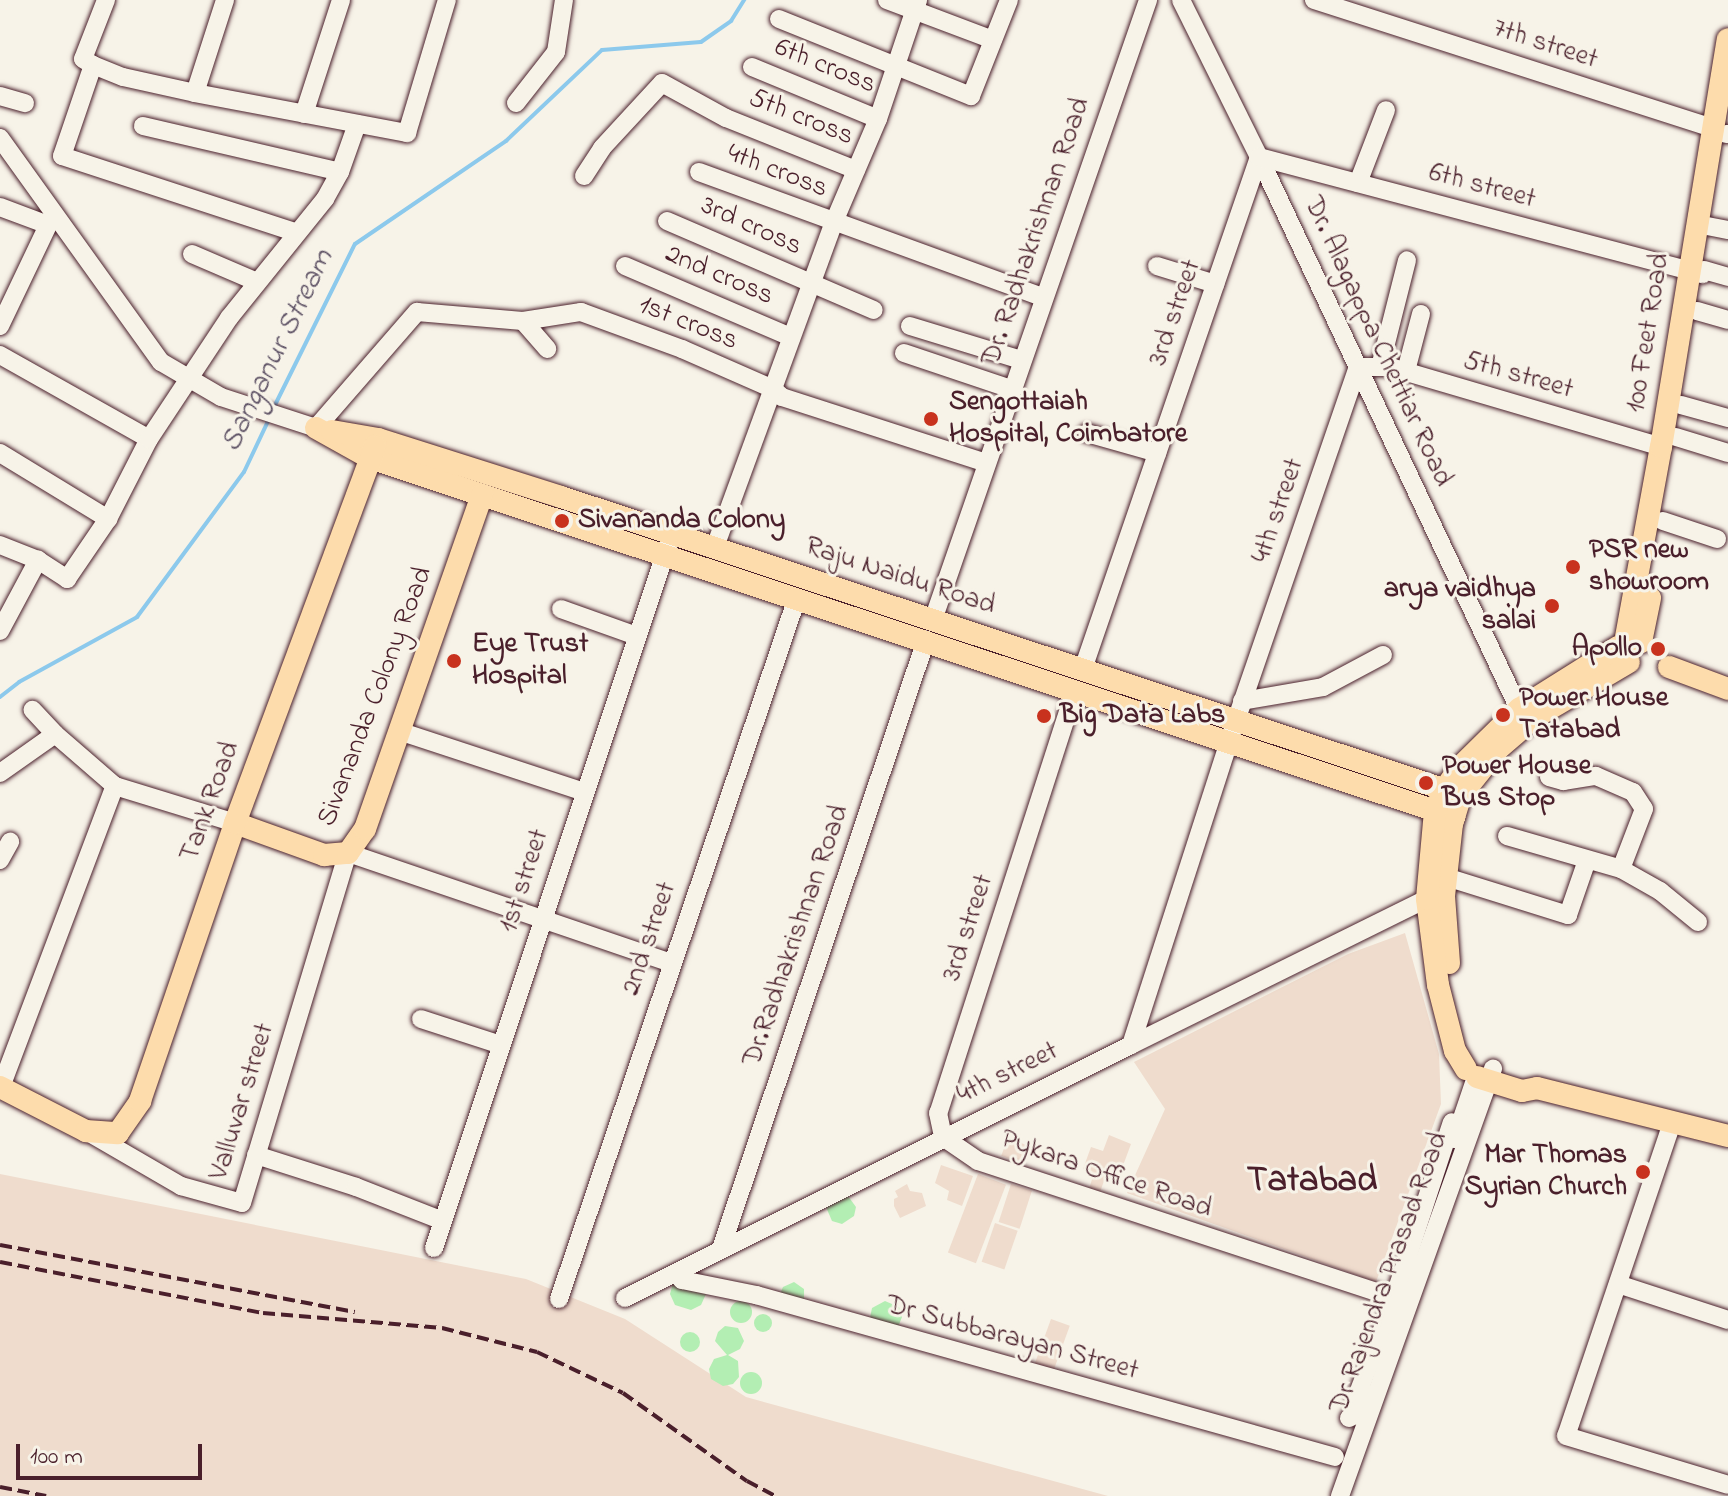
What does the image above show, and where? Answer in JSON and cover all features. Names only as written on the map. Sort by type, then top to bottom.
[{"type":"main road","name":"100 Feet Road","points":[[1632,650],[1699,272],[1712,227],[1724,130],[1728,39]]},
{"type":"main road","name":"100 Feet Road","points":[[1632,650],[1663,521],[1669,442],[1681,405],[1697,311],[1699,272]]},
{"type":"main road","points":[[316,428],[374,448]]},
{"type":"main road","name":"Raju Naidu Road","points":[[374,448],[669,544],[797,598],[1239,710],[1449,803]]},
{"type":"main road","name":"Raju Naidu Road","points":[[374,448],[482,495],[669,544],[715,547],[1075,690],[1229,741],[1449,803]]},
{"type":"main road","name":"Tank Road","points":[[86,1131],[118,1133],[140,1101],[235,823],[374,448]]},
{"type":"main road","name":"Sivananda Colony Road","points":[[235,823],[324,855],[348,853],[365,829],[482,495]]},
{"type":"main road","points":[[1632,650],[1519,709],[1460,767],[1427,899],[1438,985],[1455,1051],[1478,1072],[1527,1078],[1537,1088],[1728,1136]]},
{"type":"main road","points":[[1632,650],[1659,671],[1669,667],[1728,689]]},
{"type":"main road","points":[[1478,1072],[1451,984],[1444,896],[1449,803],[1498,749],[1534,718],[1632,650]]},
{"type":"main road","points":[[1,1087],[86,1131]]},
{"type":"street","points":[[106,0],[83,59],[93,65],[123,77],[195,93],[407,133],[447,0]]},
{"type":"street","points":[[195,93],[225,0]]},
{"type":"street","points":[[304,114],[341,0]]},
{"type":"street","points":[[516,103],[556,52],[564,0]]},
{"type":"street","points":[[887,0],[916,6],[993,40]]},
{"type":"street","points":[[779,19],[971,96],[1009,0]]},
{"type":"street","name":"Dr. Radhakrishnan Road","points":[[929,630],[1148,0]]},
{"type":"street","name":"Dr. Alagappa Chettiar Road","points":[[1181,0],[1259,157],[1519,709]]},
{"type":"street","name":"7th street","points":[[1314,0],[1724,130]]},
{"type":"street","points":[[715,547],[811,284],[878,119],[916,6]]},
{"type":"street","points":[[93,65],[62,156],[295,232]]},
{"type":"street","name":"6th cross","points":[[752,67],[878,119]]},
{"type":"street","name":"5th cross","points":[[584,176],[602,148],[662,83],[726,118],[856,170]]},
{"type":"street","points":[[0,96],[25,103]]},
{"type":"street","points":[[1358,183],[1386,110]]},
{"type":"street","points":[[0,545],[38,560],[67,579],[108,519],[149,439],[188,381],[257,282],[325,199],[340,172],[357,124]]},
{"type":"street","points":[[143,126],[340,172]]},
{"type":"street","points":[[0,138],[51,220],[161,362],[188,381],[221,397],[316,428],[417,312],[523,321],[547,349]]},
{"type":"street","name":"6th street","points":[[1259,157],[1728,277]]},
{"type":"street","name":"3rd street","points":[[1083,669],[1259,157]]},
{"type":"street","name":"4th cross","points":[[699,172],[834,224],[1043,297]]},
{"type":"street","points":[[0,207],[51,220]]},
{"type":"street","points":[[0,326],[51,220]]},
{"type":"street","name":"3rd cross","points":[[667,221],[874,310]]},
{"type":"street","points":[[192,254],[257,282]]},
{"type":"street","points":[[1380,367],[1407,260]]},
{"type":"street","name":"2nd cross","points":[[625,266],[791,337]]},
{"type":"street","points":[[1157,266],[1215,284]]},
{"type":"street","points":[[1697,311],[1728,320]]},
{"type":"street","name":"1st cross","points":[[523,321],[581,312],[682,349],[814,409],[986,463]]},
{"type":"street","points":[[1406,371],[1421,314]]},
{"type":"street","points":[[910,326],[1021,360]]},
{"type":"street","points":[[904,353],[1011,389]]},
{"type":"street","points":[[0,355],[149,439]]},
{"type":"street","name":"5th street","points":[[1358,367],[1406,371],[1669,442],[1728,453]]},
{"type":"street","name":"4th street","points":[[1229,741],[1358,367]]},
{"type":"street","points":[[1681,405],[1728,418]]},
{"type":"street","points":[[1087,433],[1157,453]]},
{"type":"street","points":[[0,453],[108,519]]},
{"type":"street","points":[[1663,521],[1717,539]]},
{"type":"street","name":"1st street","points":[[434,1248],[669,544]]},
{"type":"street","points":[[0,631],[38,560]]},
{"type":"street","name":"2nd street","points":[[559,1299],[797,598]]},
{"type":"street","points":[[561,609],[637,636]]},
{"type":"street","name":"Dr.Radhakrishnan Road","points":[[721,1249],[929,630]]},
{"type":"street","points":[[1239,710],[1323,687],[1383,655]]},
{"type":"street","name":"3rd street","points":[[943,1137],[938,1113],[1075,690]]},
{"type":"street","points":[[33,710],[55,734],[115,786],[235,823]]},
{"type":"street","points":[[399,731],[584,792]]},
{"type":"street","points":[[0,773],[55,734]]},
{"type":"street","points":[[1131,1045],[1229,741]]},
{"type":"street","points":[[1549,777],[1563,781],[1596,776],[1633,792],[1644,809],[1621,869]]},
{"type":"street","points":[[1,1087],[115,786]]},
{"type":"street","points":[[1507,836],[1621,869],[1660,891],[1698,922]]},
{"type":"street","points":[[0,847],[10,842],[0,860]]},
{"type":"street","points":[[348,853],[671,963]]},
{"type":"street","name":"Valluvar street","points":[[86,1131],[181,1186],[242,1203],[348,853]]},
{"type":"street","points":[[1446,877],[1568,915],[1587,860]]},
{"type":"street","name":"4th street","points":[[625,1298],[943,1137],[1427,899]]},
{"type":"street","points":[[421,1019],[501,1045]]},
{"type":"street","points":[[1398,1299],[1349,1418],[1361,1412],[1447,1150],[1478,1072]]},
{"type":"street","name":"Dr Rajendra Prasad Road","points":[[1340,1496],[1478,1072]]},
{"type":"street","points":[[1672,1123],[1566,1436],[1728,1485]]},
{"type":"street","name":"Pykara Office Road","points":[[943,1137],[978,1161],[1398,1299]]},
{"type":"street","points":[[256,1155],[356,1187],[443,1221]]},
{"type":"street","name":"Dr Subbarayan Street","points":[[677,1274],[682,1280],[756,1295],[1335,1457]]},
{"type":"street","points":[[1618,1284],[1728,1320]]},
{"type":"shaded area","points":[[1405,933],[1439,1054],[1441,1104],[1376,1282],[1127,1193],[1165,1109],[1134,1062],[1348,954]]},
{"type":"shaded area","points":[[1109,1135],[1131,1144],[1121,1171],[1109,1167],[1100,1192],[1089,1189],[1094,1173],[1083,1169],[1091,1147],[1103,1151]]},
{"type":"shaded area","points":[[1008,1138],[1031,1147],[1025,1165],[1001,1156]]},
{"type":"shaded area","points":[[941,1165],[973,1176],[962,1206],[947,1200],[949,1191],[935,1183]]},
{"type":"shaded area","points":[[0,1174],[526,1279],[625,1319],[746,1397],[1108,1496],[0,1496]]},
{"type":"shaded area","points":[[978,1174],[1006,1185],[976,1263],[948,1252]]},
{"type":"shaded area","points":[[907,1184],[910,1191],[922,1193],[926,1206],[900,1218],[894,1206],[894,1199],[898,1197],[895,1191]]},
{"type":"shaded area","points":[[1011,1184],[1032,1191],[1020,1229],[999,1222]]},
{"type":"shaded area","points":[[995,1223],[1018,1231],[1004,1270],[982,1262]]},
{"type":"shaded area","points":[[1051,1319],[1070,1326],[1054,1370],[1035,1363]]},
{"type":"green space","points":[[848,1196],[856,1207],[854,1216],[842,1224],[832,1221],[826,1207]]},
{"type":"green space","points":[[794,1282],[804,1289],[804,1301],[780,1294],[783,1287]]},
{"type":"green space","points":[[673,1283],[706,1294],[701,1305],[691,1310],[675,1305],[670,1294]]},
{"type":"green space","points":[[741,1301],[749,1304],[752,1312],[749,1320],[741,1323],[733,1320],[730,1312],[733,1304]]},
{"type":"green space","points":[[885,1301],[899,1307],[902,1317],[898,1327],[870,1318],[872,1308]]},
{"type":"green space","points":[[759,1314],[767,1314],[772,1323],[770,1330],[759,1332],[754,1327],[754,1319]]},
{"type":"green space","points":[[725,1326],[738,1328],[744,1341],[740,1349],[728,1355],[738,1361],[739,1377],[733,1384],[723,1386],[711,1379],[709,1369],[714,1359],[727,1355],[715,1341],[718,1332]]},
{"type":"green space","points":[[690,1332],[697,1335],[700,1342],[697,1349],[690,1352],[683,1349],[680,1342],[683,1335]]},
{"type":"green space","points":[[751,1372],[759,1375],[762,1383],[759,1391],[751,1394],[743,1391],[740,1383],[743,1375]]},
{"type":"waterway","name":"Sanganur Stream","points":[[274,407],[355,244],[506,141],[602,50],[701,42],[731,21],[744,0]]},
{"type":"waterway","name":"Sanganur Stream","points":[[0,697],[19,682],[137,617],[244,472],[269,419]]},
{"type":"railway","points":[[0,1245],[355,1312]]},
{"type":"railway","points":[[0,1262],[263,1313],[442,1328],[537,1352],[623,1393],[747,1481],[775,1496]]},
{"type":"railway","points":[[0,1487],[46,1496]]},
{"type":"place","name":"Sengottaiah Hospital, Coimbatore","points":[[931,419]]},
{"type":"place","name":"Sivananda Colony","points":[[562,521]]},
{"type":"place","name":"PSR new showroom","points":[[1573,567]]},
{"type":"place","name":"arya vaidhya salai","points":[[1552,606]]},
{"type":"place","name":"Apollo","points":[[1658,649]]},
{"type":"place","name":"Eye Trust Hospital","points":[[454,661]]},
{"type":"place","name":"Power House Tatabad","points":[[1503,715]]},
{"type":"place","name":"Big Data Labs","points":[[1044,716]]},
{"type":"place","name":"Power House Bus Stop","points":[[1426,783]]},
{"type":"place","name":"Mar Thomas Syrian Church","points":[[1643,1172]]},
{"type":"district","name":"Tatabad","points":[[1312,1182]]}]
